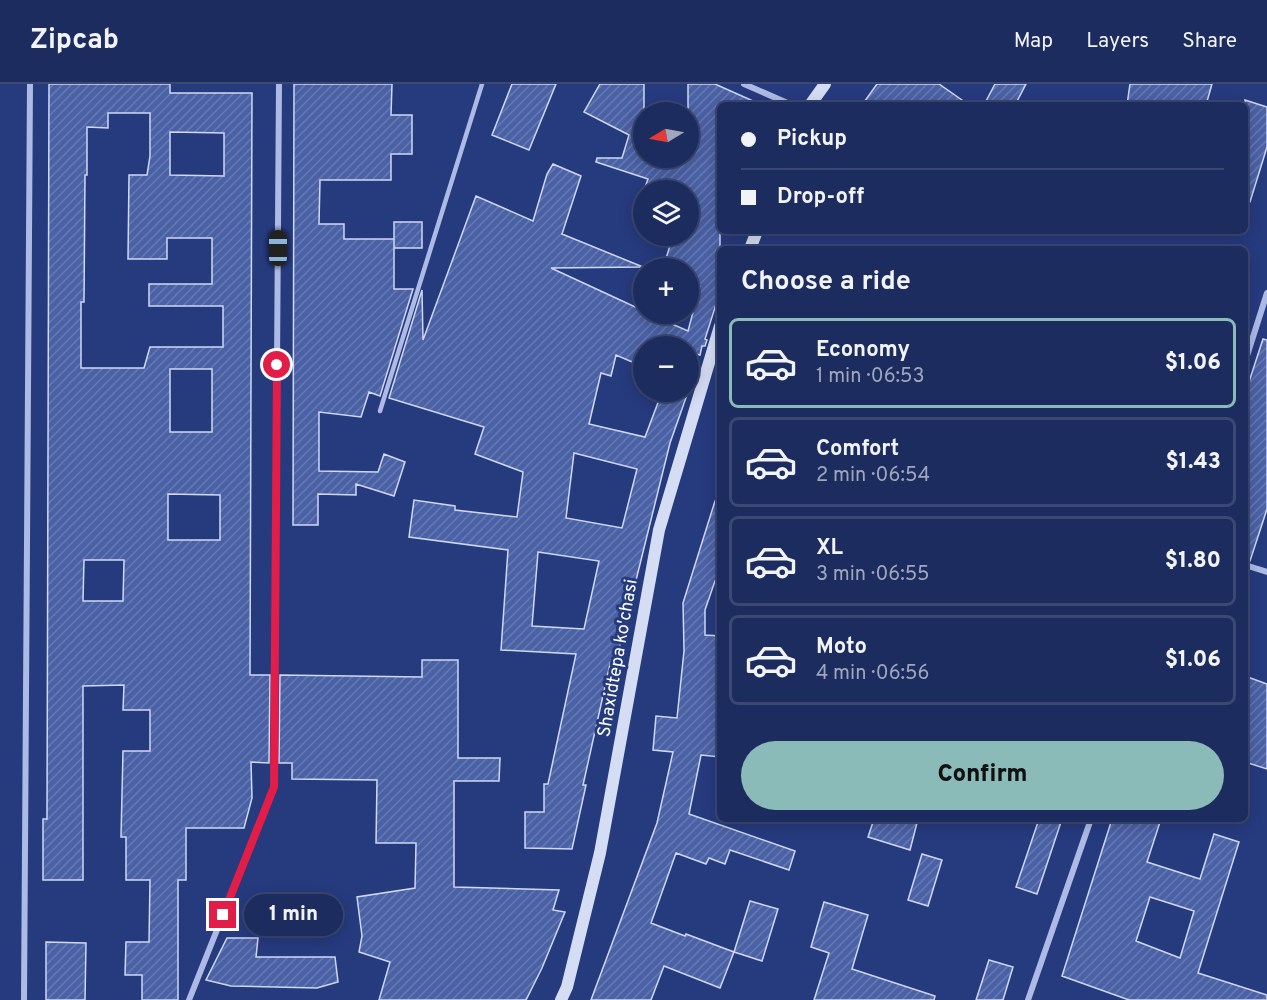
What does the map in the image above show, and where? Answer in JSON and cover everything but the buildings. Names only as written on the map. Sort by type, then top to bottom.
[{"type":"street","points":[[24,1000],[30,84]]},
{"type":"street","points":[[189,1000],[274,787],[279,84]]},
{"type":"street","points":[[744,84],[785,102]]},
{"type":"street","points":[[812,102],[825,84]]},
{"type":"street","points":[[1248,353],[1267,293]]},
{"type":"street","name":"Shaxidtepa ko'chasi","points":[[561,1000],[567,987],[600,853],[659,530],[717,336]]},
{"type":"street","points":[[1248,566],[1267,572]]},
{"type":"street","points":[[1028,1000],[1090,822]]},
{"type":"lane","points":[[380,411],[482,84]]},
{"type":"route","points":[[223,915],[274,787],[277,365]]}]
